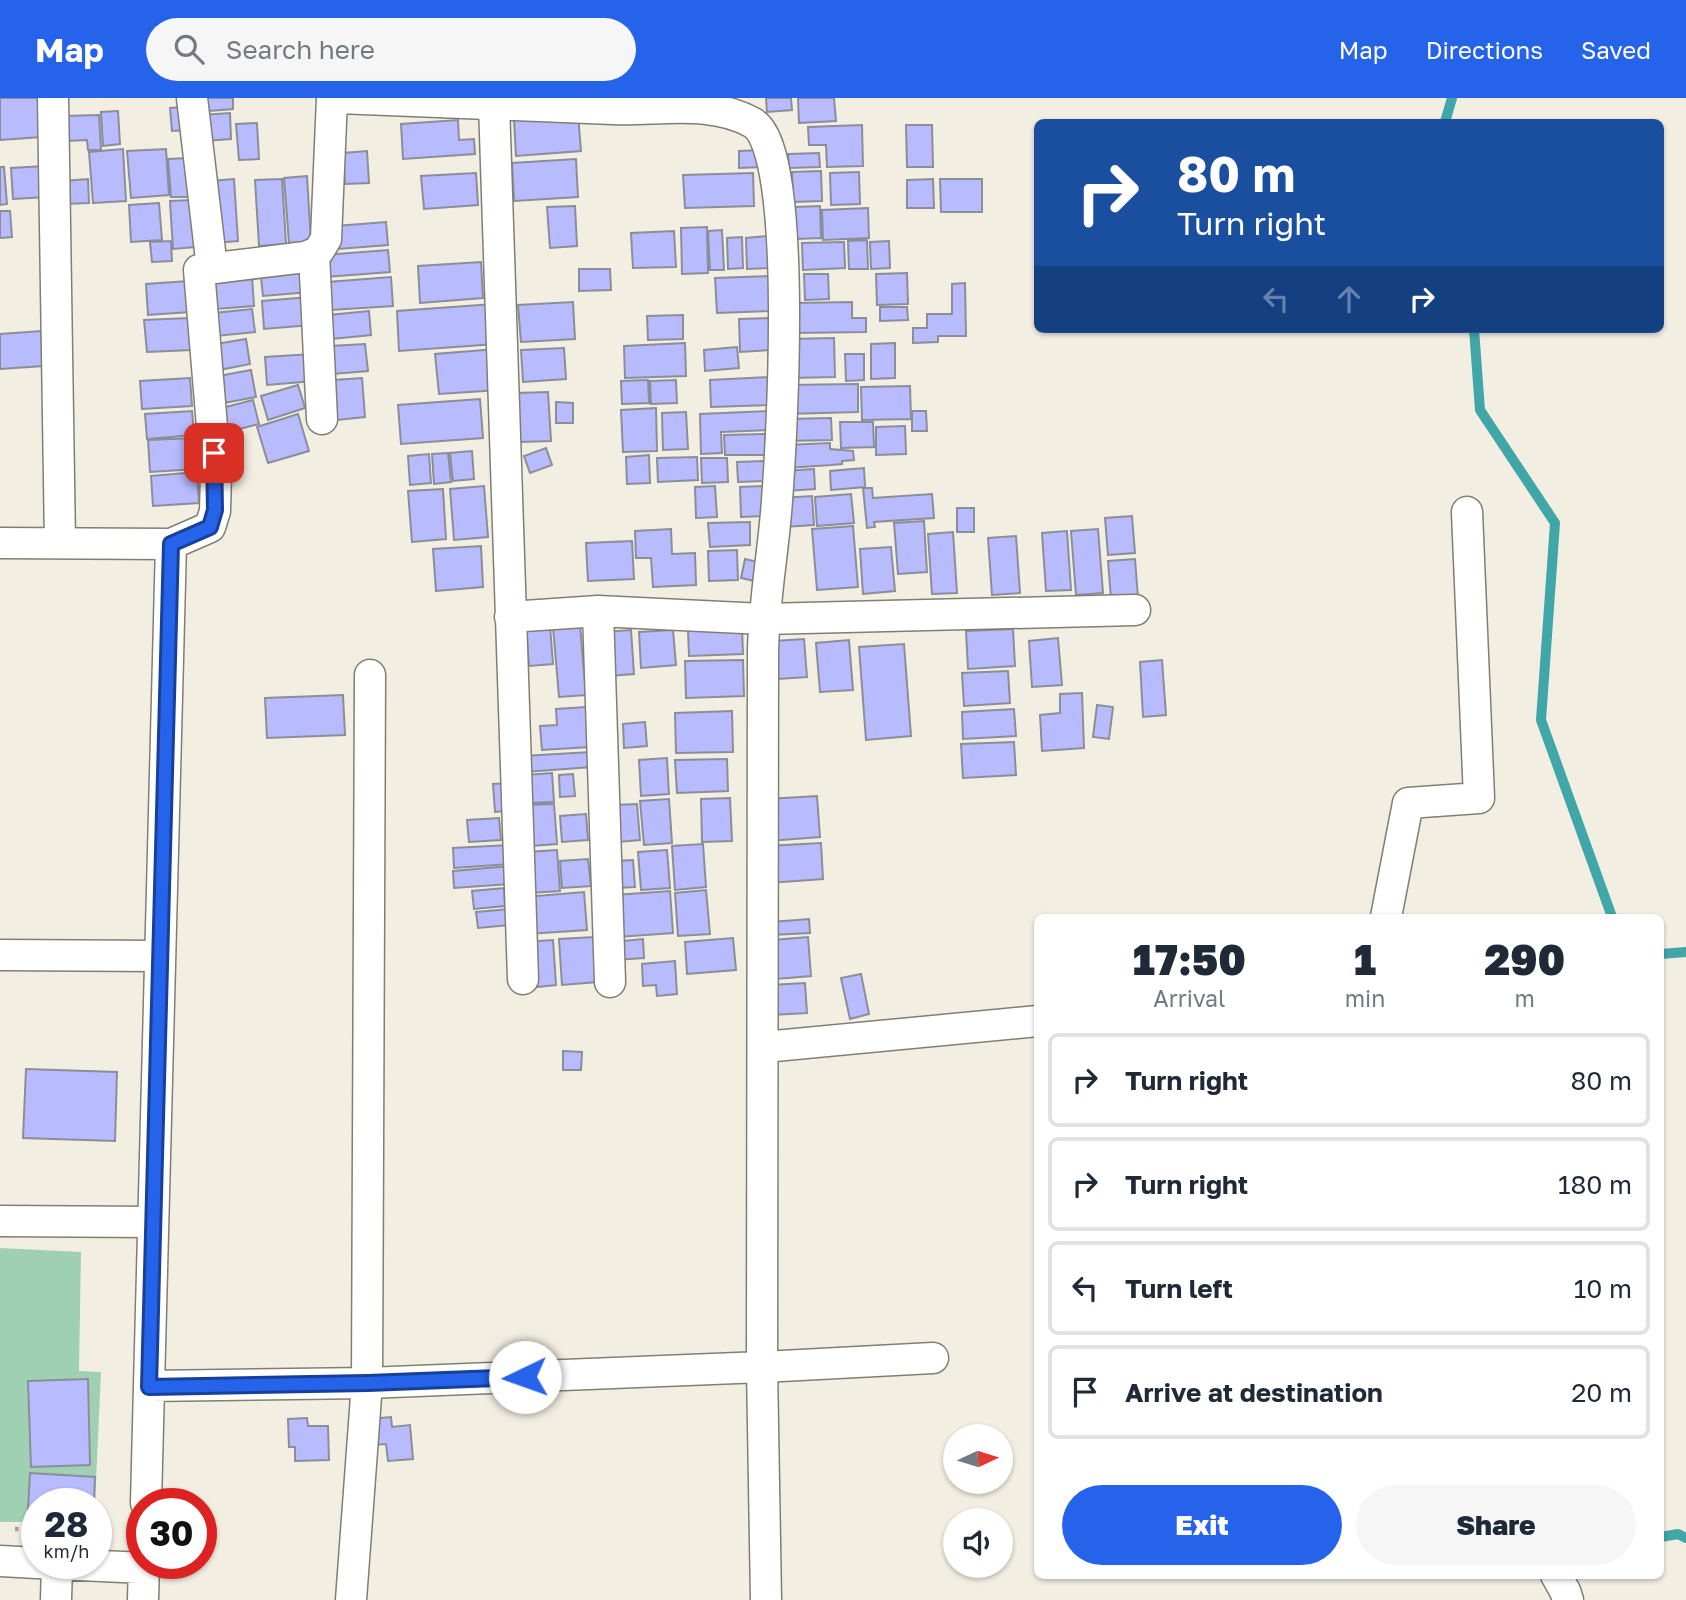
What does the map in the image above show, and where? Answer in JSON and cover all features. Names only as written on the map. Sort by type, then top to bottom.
[{"type":"street","points":[[53,98],[60,543]]},
{"type":"street","points":[[192,98],[212,268]]},
{"type":"street","points":[[0,543],[171,544],[210,527],[215,510],[216,475],[199,270],[305,257],[318,252],[326,239],[332,98]]},
{"type":"street","points":[[338,98],[713,108],[756,124],[769,148],[782,220],[784,317],[776,512],[764,619],[762,1367],[766,1600]]},
{"type":"street","points":[[494,104],[523,979]]},
{"type":"street","points":[[314,254],[322,419]]},
{"type":"street","points":[[1387,914],[1408,803],[1479,799],[1467,512]]},
{"type":"street","points":[[146,1488],[171,544]]},
{"type":"street","points":[[510,617],[597,611],[764,619],[1135,610]]},
{"type":"street","points":[[597,611],[610,982]]},
{"type":"street","points":[[351,1600],[368,1383],[370,675]]},
{"type":"street","points":[[0,955],[159,956]]},
{"type":"street","points":[[764,1046],[1034,1021]]},
{"type":"street","points":[[0,1221],[153,1222]]},
{"type":"street","points":[[149,1387],[368,1383],[933,1359]]},
{"type":"street","points":[[0,1561],[21,1562]]},
{"type":"street","points":[[56,1600],[57,1579]]},
{"type":"street","points":[[143,1600],[144,1579]]},
{"type":"street","points":[[1558,1579],[1568,1600]]},
{"type":"path","points":[[12,1529],[21,1529]]},
{"type":"green space","points":[[0,1248],[81,1252],[79,1371],[101,1372],[96,1488],[21,1488],[21,1522],[0,1522]]},
{"type":"building","points":[[0,98],[39,98],[41,137],[0,140]]},
{"type":"building","points":[[196,98],[233,98],[233,109],[197,112]]},
{"type":"building","points":[[766,98],[791,98],[792,110],[767,112]]},
{"type":"building","points":[[798,98],[834,98],[836,121],[799,123]]},
{"type":"building","points":[[185,107],[186,130],[172,131],[170,108]]},
{"type":"building","points":[[118,111],[120,144],[103,146],[101,112]]},
{"type":"building","points":[[230,113],[231,139],[204,141],[202,115]]},
{"type":"building","points":[[578,114],[581,151],[516,156],[514,119]]},
{"type":"building","points":[[99,115],[101,150],[88,150],[87,140],[66,141],[65,116]]},
{"type":"building","points":[[458,120],[459,140],[474,139],[475,154],[403,159],[401,124]]},
{"type":"building","points":[[257,123],[259,159],[239,160],[236,124]]},
{"type":"building","points":[[862,125],[863,166],[827,167],[826,145],[809,145],[808,127]]},
{"type":"building","points":[[906,125],[932,125],[933,167],[907,167]]},
{"type":"building","points":[[123,149],[126,201],[93,203],[89,152]]},
{"type":"building","points":[[166,149],[169,195],[131,198],[127,151]]},
{"type":"building","points":[[762,150],[762,167],[739,168],[739,151]]},
{"type":"building","points":[[367,151],[369,183],[345,184],[343,153]]},
{"type":"building","points":[[819,153],[820,167],[789,168],[788,154]]},
{"type":"building","points":[[188,158],[191,197],[171,197],[168,159]]},
{"type":"building","points":[[576,159],[578,197],[514,201],[512,163]]},
{"type":"building","points":[[45,166],[47,197],[13,199],[11,168]]},
{"type":"building","points":[[0,167],[4,167],[7,204],[0,205]]},
{"type":"building","points":[[821,171],[822,201],[793,202],[792,172]]},
{"type":"building","points":[[859,172],[860,204],[831,205],[830,173]]},
{"type":"building","points":[[476,173],[478,205],[424,209],[421,176]]},
{"type":"building","points":[[753,173],[754,206],[685,208],[683,175]]},
{"type":"building","points":[[307,176],[311,242],[289,243],[284,178]]},
{"type":"building","points":[[88,179],[89,203],[64,204],[63,181]]},
{"type":"building","points":[[234,179],[238,241],[215,243],[211,181]]},
{"type":"building","points":[[282,179],[286,244],[259,246],[255,180]]},
{"type":"building","points":[[933,179],[934,208],[907,208],[907,180]]},
{"type":"building","points":[[940,179],[982,179],[982,212],[941,212]]},
{"type":"building","points":[[192,200],[195,247],[173,249],[170,201]]},
{"type":"building","points":[[159,203],[162,240],[131,242],[129,205]]},
{"type":"building","points":[[575,206],[577,246],[550,248],[547,207]]},
{"type":"building","points":[[820,206],[821,238],[796,239],[795,207]]},
{"type":"building","points":[[868,208],[869,238],[823,240],[822,210]]},
{"type":"building","points":[[0,211],[10,211],[12,237],[0,238]]},
{"type":"building","points":[[386,222],[388,245],[338,249],[336,226]]},
{"type":"building","points":[[707,227],[708,273],[682,274],[681,228]]},
{"type":"building","points":[[722,230],[724,270],[710,270],[708,231]]},
{"type":"building","points":[[674,231],[676,267],[633,268],[631,233]]},
{"type":"building","points":[[768,236],[769,268],[747,269],[746,238]]},
{"type":"building","points":[[742,237],[743,268],[728,269],[727,238]]},
{"type":"building","points":[[867,240],[868,269],[849,269],[848,241]]},
{"type":"building","points":[[171,241],[172,261],[152,262],[150,242]]},
{"type":"building","points":[[889,241],[890,268],[871,269],[870,242]]},
{"type":"building","points":[[844,242],[845,268],[803,270],[802,243]]},
{"type":"building","points":[[388,250],[390,272],[326,277],[324,255]]},
{"type":"building","points":[[481,262],[483,298],[420,303],[418,266]]},
{"type":"building","points":[[308,264],[310,292],[263,296],[260,268]]},
{"type":"building","points":[[579,269],[610,269],[611,290],[579,291]]},
{"type":"building","points":[[907,273],[908,304],[877,305],[876,274]]},
{"type":"building","points":[[804,274],[828,274],[829,299],[805,300]]},
{"type":"building","points":[[252,276],[254,306],[216,309],[214,280]]},
{"type":"building","points":[[769,276],[771,311],[717,313],[715,278]]},
{"type":"building","points":[[391,277],[393,306],[331,310],[328,282]]},
{"type":"building","points":[[188,281],[190,312],[148,315],[146,284]]},
{"type":"building","points":[[965,283],[966,336],[938,336],[938,342],[913,343],[913,328],[927,328],[927,314],[952,314],[952,284]]},
{"type":"building","points":[[309,297],[311,325],[264,329],[262,301]]},
{"type":"building","points":[[573,302],[575,339],[521,342],[518,305]]},
{"type":"building","points":[[852,302],[852,318],[866,318],[866,332],[794,333],[794,303]]},
{"type":"building","points":[[493,304],[496,344],[399,351],[397,311]]},
{"type":"building","points":[[880,307],[907,307],[908,320],[880,321]]},
{"type":"building","points":[[252,309],[255,332],[216,336],[214,313]]},
{"type":"building","points":[[369,311],[371,335],[332,339],[329,315]]},
{"type":"building","points":[[683,315],[683,339],[648,340],[647,316]]},
{"type":"building","points":[[189,318],[191,350],[147,352],[144,320]]},
{"type":"building","points":[[770,318],[771,350],[740,352],[739,319]]},
{"type":"building","points":[[41,331],[43,366],[0,369],[0,334]]},
{"type":"building","points":[[834,338],[835,377],[790,378],[789,339]]},
{"type":"building","points":[[246,339],[250,364],[214,371],[210,345]]},
{"type":"building","points":[[685,343],[686,376],[625,378],[624,346]]},
{"type":"building","points":[[895,343],[895,378],[871,379],[871,344]]},
{"type":"building","points":[[365,344],[368,371],[333,374],[331,346]]},
{"type":"building","points":[[737,347],[739,368],[705,371],[704,350]]},
{"type":"building","points":[[564,348],[566,379],[523,382],[521,350]]},
{"type":"building","points":[[496,349],[499,390],[439,394],[435,354]]},
{"type":"building","points":[[312,354],[314,381],[267,385],[265,357]]},
{"type":"building","points":[[845,354],[864,354],[864,380],[846,381]]},
{"type":"building","points":[[251,370],[256,397],[213,405],[208,378]]},
{"type":"building","points":[[770,377],[771,405],[711,407],[710,380]]},
{"type":"building","points":[[190,378],[192,406],[142,409],[140,381]]},
{"type":"building","points":[[362,378],[365,417],[337,420],[334,380]]},
{"type":"building","points":[[648,380],[649,403],[622,404],[621,381]]},
{"type":"building","points":[[676,380],[677,403],[651,404],[650,381]]},
{"type":"building","points":[[858,384],[858,412],[786,414],[786,385]]},
{"type":"building","points":[[298,385],[305,408],[268,420],[261,396]]},
{"type":"building","points":[[910,386],[911,419],[862,420],[861,387]]},
{"type":"building","points":[[548,392],[551,441],[520,442],[517,393]]},
{"type":"building","points":[[480,399],[483,438],[401,444],[398,405]]},
{"type":"building","points":[[253,400],[259,424],[220,434],[214,410]]},
{"type":"building","points":[[556,402],[573,403],[573,423],[556,423]]},
{"type":"building","points":[[656,408],[657,451],[623,452],[621,410]]},
{"type":"building","points":[[192,411],[194,435],[147,439],[145,414]]},
{"type":"building","points":[[769,411],[770,430],[721,432],[722,453],[701,454],[700,414]]},
{"type":"building","points":[[912,411],[926,411],[927,431],[912,431]]},
{"type":"building","points":[[686,412],[688,449],[663,450],[662,413]]},
{"type":"building","points":[[298,414],[309,451],[268,463],[257,427]]},
{"type":"building","points":[[831,418],[832,440],[787,441],[787,419]]},
{"type":"building","points":[[840,422],[873,422],[874,447],[841,448]]},
{"type":"building","points":[[905,426],[906,454],[876,455],[876,427]]},
{"type":"building","points":[[765,434],[766,455],[725,455],[724,435]]},
{"type":"building","points":[[196,438],[197,469],[150,472],[148,440]]},
{"type":"building","points":[[830,443],[830,449],[853,451],[854,460],[842,461],[842,464],[787,468],[786,445]]},
{"type":"building","points":[[546,448],[552,465],[530,473],[524,456]]},
{"type":"building","points":[[472,451],[474,479],[453,481],[450,453]]},
{"type":"building","points":[[448,453],[451,482],[434,484],[432,454]]},
{"type":"building","points":[[429,454],[431,483],[410,485],[408,456]]},
{"type":"building","points":[[649,455],[650,483],[627,484],[626,457]]},
{"type":"building","points":[[697,457],[698,480],[658,482],[657,458]]},
{"type":"building","points":[[701,458],[727,458],[728,482],[702,483]]},
{"type":"building","points":[[764,461],[765,481],[738,482],[737,462]]},
{"type":"building","points":[[864,468],[865,487],[831,490],[830,471]]},
{"type":"building","points":[[814,469],[815,489],[786,491],[784,471]]},
{"type":"building","points":[[197,472],[199,503],[153,506],[151,476]]},
{"type":"building","points":[[484,486],[488,537],[454,540],[450,489]]},
{"type":"building","points":[[715,486],[717,517],[696,518],[695,487]]},
{"type":"building","points":[[763,486],[764,516],[741,517],[740,487]]},
{"type":"building","points":[[863,488],[872,488],[873,498],[932,494],[934,518],[874,522],[875,527],[867,528]]},
{"type":"building","points":[[443,489],[446,539],[412,542],[408,491]]},
{"type":"building","points":[[851,494],[854,523],[817,526],[815,497]]},
{"type":"building","points":[[812,496],[814,525],[784,527],[782,498]]},
{"type":"building","points":[[957,508],[974,508],[974,532],[957,532]]},
{"type":"building","points":[[1132,516],[1135,553],[1108,555],[1105,518]]},
{"type":"building","points":[[924,521],[927,572],[898,574],[894,523]]},
{"type":"building","points":[[750,522],[750,545],[710,547],[708,523]]},
{"type":"building","points":[[853,526],[858,587],[817,590],[812,529]]},
{"type":"building","points":[[671,529],[672,554],[695,553],[696,585],[653,587],[651,558],[636,558],[635,531]]},
{"type":"building","points":[[1098,529],[1103,593],[1076,595],[1071,531]]},
{"type":"building","points":[[1067,531],[1071,590],[1046,591],[1042,533]]},
{"type":"building","points":[[953,532],[957,593],[932,594],[928,534]]},
{"type":"building","points":[[1016,536],[1020,593],[992,595],[988,538]]},
{"type":"building","points":[[632,541],[634,579],[588,581],[586,543]]},
{"type":"building","points":[[481,546],[483,587],[436,591],[433,549]]},
{"type":"building","points":[[891,547],[895,591],[863,594],[860,549]]},
{"type":"building","points":[[737,550],[738,580],[709,581],[708,551]]},
{"type":"building","points":[[745,559],[766,564],[763,583],[741,578]]},
{"type":"building","points":[[1135,559],[1138,598],[1111,599],[1108,561]]},
{"type":"building","points":[[580,625],[586,695],[559,697],[553,627]]},
{"type":"building","points":[[550,626],[553,664],[529,666],[526,628]]},
{"type":"building","points":[[742,628],[743,654],[689,656],[688,630]]},
{"type":"building","points":[[1013,629],[1015,666],[968,669],[966,631]]},
{"type":"building","points":[[631,630],[634,674],[609,676],[605,632]]},
{"type":"building","points":[[673,630],[676,665],[641,668],[639,632]]},
{"type":"building","points":[[1058,638],[1062,685],[1032,687],[1029,641]]},
{"type":"building","points":[[804,639],[807,677],[778,679],[775,641]]},
{"type":"building","points":[[849,640],[853,690],[820,692],[816,643]]},
{"type":"building","points":[[904,644],[911,736],[866,740],[859,647]]},
{"type":"building","points":[[743,660],[744,696],[686,698],[685,661]]},
{"type":"building","points":[[1162,660],[1166,715],[1143,717],[1140,662]]},
{"type":"building","points":[[1008,671],[1010,703],[964,706],[962,673]]},
{"type":"building","points":[[1082,693],[1084,748],[1042,751],[1040,715],[1060,713],[1060,694]]},
{"type":"building","points":[[343,695],[345,735],[267,738],[265,698]]},
{"type":"building","points":[[1097,705],[1113,707],[1109,739],[1093,737]]},
{"type":"building","points":[[586,707],[590,747],[542,750],[540,726],[557,725],[556,709]]},
{"type":"building","points":[[1014,709],[1016,736],[963,739],[962,712]]},
{"type":"building","points":[[732,711],[733,752],[676,753],[675,713]]},
{"type":"building","points":[[645,722],[647,746],[624,748],[623,724]]},
{"type":"building","points":[[1014,742],[1016,775],[963,778],[961,744]]},
{"type":"building","points":[[590,752],[592,767],[525,772],[524,756]]},
{"type":"building","points":[[667,758],[669,794],[641,796],[639,760]]},
{"type":"building","points":[[727,759],[728,791],[677,793],[675,760]]},
{"type":"building","points":[[552,773],[554,802],[528,803],[526,775]]},
{"type":"building","points":[[573,774],[575,796],[560,797],[559,775]]},
{"type":"building","points":[[512,783],[514,810],[495,812],[493,784]]},
{"type":"building","points":[[817,796],[820,837],[769,841],[767,799]]},
{"type":"building","points":[[730,798],[732,841],[702,842],[701,799]]},
{"type":"building","points":[[669,799],[672,843],[644,845],[640,801]]},
{"type":"building","points":[[554,804],[557,844],[531,846],[528,805]]},
{"type":"building","points":[[637,804],[640,840],[618,842],[615,805]]},
{"type":"building","points":[[586,814],[588,840],[562,842],[560,816]]},
{"type":"building","points":[[499,818],[501,840],[469,842],[467,820]]},
{"type":"building","points":[[821,843],[823,879],[769,883],[766,846]]},
{"type":"building","points":[[703,844],[706,887],[675,890],[672,846]]},
{"type":"building","points":[[510,845],[511,864],[454,868],[453,848]]},
{"type":"building","points":[[557,850],[560,891],[529,893],[526,852]]},
{"type":"building","points":[[667,850],[670,888],[641,890],[638,852]]},
{"type":"building","points":[[588,859],[591,886],[562,888],[560,861]]},
{"type":"building","points":[[633,860],[635,887],[617,888],[616,861]]},
{"type":"building","points":[[510,866],[511,884],[454,888],[453,871]]},
{"type":"building","points":[[504,888],[505,906],[474,909],[472,891]]},
{"type":"building","points":[[706,890],[710,934],[678,936],[675,893]]},
{"type":"building","points":[[670,891],[673,933],[618,937],[615,895]]},
{"type":"building","points":[[584,892],[587,930],[528,934],[525,897]]},
{"type":"building","points":[[509,909],[510,925],[478,928],[476,912]]},
{"type":"building","points":[[809,919],[810,933],[772,935],[771,922]]},
{"type":"building","points":[[594,937],[597,982],[562,985],[559,939]]},
{"type":"building","points":[[808,937],[811,976],[776,979],[773,940]]},
{"type":"building","points":[[733,938],[736,970],[687,974],[685,942]]},
{"type":"building","points":[[643,939],[644,958],[615,960],[613,942]]},
{"type":"building","points":[[553,940],[556,985],[528,988],[524,942]]},
{"type":"building","points":[[675,961],[677,994],[657,996],[656,985],[643,986],[642,964]]},
{"type":"building","points":[[861,974],[869,1014],[850,1019],[841,978]]},
{"type":"building","points":[[805,983],[807,1013],[772,1015],[770,985]]},
{"type":"building","points":[[563,1051],[582,1052],[581,1070],[563,1070]]},
{"type":"building","points":[[26,1069],[117,1072],[115,1141],[23,1138]]},
{"type":"building","points":[[88,1379],[90,1465],[31,1467],[28,1381]]},
{"type":"building","points":[[391,1417],[392,1427],[410,1425],[413,1459],[388,1461],[386,1444],[373,1445],[370,1419]]},
{"type":"building","points":[[307,1418],[308,1426],[328,1426],[329,1460],[295,1461],[295,1447],[289,1447],[288,1419]]},
{"type":"building","points":[[30,1473],[95,1477],[95,1488],[29,1488]]},
{"type":"waterway","points":[[1446,119],[1452,98]]},
{"type":"waterway","points":[[1474,333],[1480,410],[1555,523],[1541,720],[1611,914]]},
{"type":"waterway","points":[[1664,954],[1686,952]]},
{"type":"waterway","points":[[1664,1536],[1678,1534],[1686,1538]]},
{"type":"route","points":[[214,453],[215,510],[210,527],[171,544],[149,1387],[525,1377]]}]
